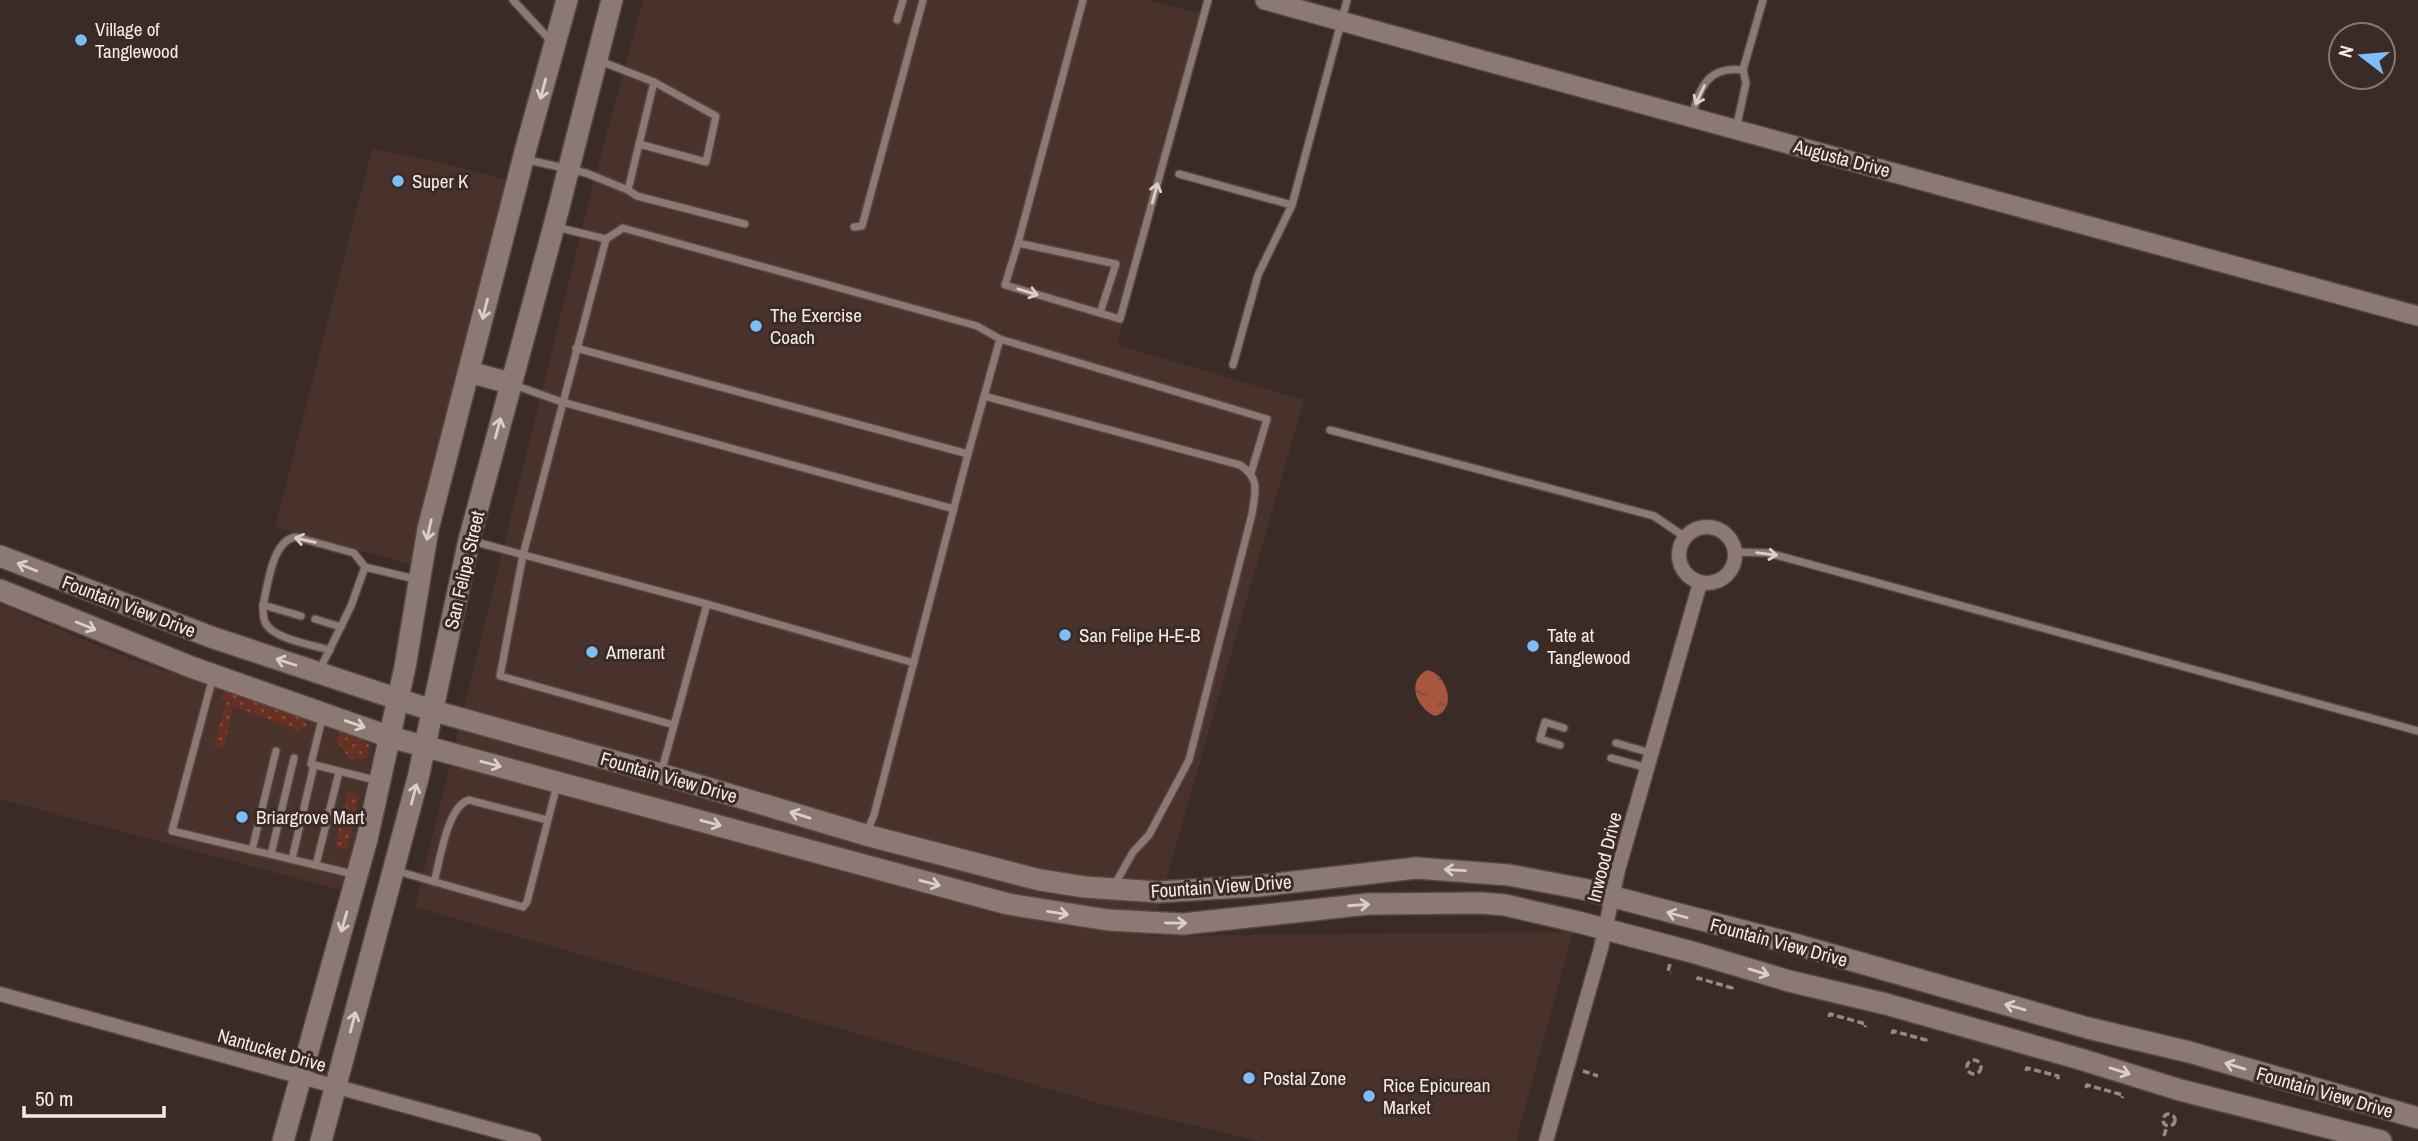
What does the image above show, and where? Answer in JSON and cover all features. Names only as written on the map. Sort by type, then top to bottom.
[{"type":"main road","name":"San Felipe Street","points":[[283,1141],[357,875],[398,699],[428,529],[523,159],[567,0]]},
{"type":"main road","name":"San Felipe Street","points":[[321,1141],[425,746],[469,540],[612,0]]},
{"type":"main road","points":[[469,372],[510,383]]},
{"type":"main road","name":"Fountain View Drive","points":[[0,556],[211,637],[433,711],[661,774],[866,835],[1040,880],[1085,887],[1158,892],[1214,890],[1416,868],[1509,876],[1614,897],[1798,945],[2418,1118]]},
{"type":"main road","name":"Fountain View Drive","points":[[0,590],[214,675],[390,737],[1008,904],[1108,920],[1183,924],[1368,904],[1481,903],[1527,909],[1789,981],[1886,1004],[2180,1090],[2381,1141]]},
{"type":"main road","points":[[1286,882],[1291,911]]},
{"type":"main road","points":[[1108,920],[1113,888]]},
{"type":"main road","points":[[1886,1004],[1894,973]]},
{"type":"main road","points":[[2080,1059],[2088,1028]]},
{"type":"main road","points":[[2277,1113],[2285,1081]]},
{"type":"street","name":"Augusta Drive","points":[[1265,0],[2418,316]]},
{"type":"street","points":[[1710,527],[1727,535],[1735,552],[1735,561],[1726,576],[1709,583],[1700,583],[1685,573],[1678,555],[1685,537],[1692,531],[1710,527]]},
{"type":"street","name":"Inwood Drive","points":[[1546,1141],[1606,929],[1618,870],[1700,583]]},
{"type":"street","name":"Nantucket Drive","points":[[0,994],[534,1141]]},
{"type":"lane","points":[[513,0],[555,46]]},
{"type":"lane","points":[[897,20],[903,0]]},
{"type":"lane","points":[[855,227],[862,226],[923,0]]},
{"type":"lane","points":[[1083,0],[1005,285],[1118,320],[1123,312],[1208,0]]},
{"type":"lane","points":[[1233,365],[1258,275],[1292,205],[1347,0]]},
{"type":"lane","points":[[1736,129],[1746,83],[1743,70],[1763,0]]},
{"type":"lane","points":[[597,60],[654,82],[716,116],[706,162],[639,144]]},
{"type":"lane","points":[[1691,117],[1700,90],[1713,74],[1730,68],[1743,70]]},
{"type":"lane","points":[[628,190],[654,82]]},
{"type":"lane","points":[[523,159],[569,168],[637,195],[745,224]]},
{"type":"lane","points":[[1179,174],[1292,205]]},
{"type":"lane","points":[[554,226],[606,240]]},
{"type":"lane","points":[[674,725],[500,676],[523,555],[576,348],[606,240],[623,229],[977,326],[1000,339],[1267,419],[1251,473]]},
{"type":"lane","points":[[1018,243],[1115,264],[1100,313]]},
{"type":"lane","points":[[866,835],[874,815],[1000,339]]},
{"type":"lane","points":[[576,348],[968,454]]},
{"type":"lane","points":[[510,383],[562,402],[954,509]]},
{"type":"lane","points":[[984,396],[1240,466],[1251,473],[1256,485],[1252,514],[1189,760],[1149,835],[1133,852],[1113,888]]},
{"type":"lane","points":[[1330,430],[1654,516],[1685,537]]},
{"type":"lane","points":[[330,650],[281,636],[271,630],[264,621],[263,605],[277,551],[282,542],[296,537],[354,553],[365,568],[419,580]]},
{"type":"lane","points":[[469,540],[914,663]]},
{"type":"lane","points":[[1735,552],[1768,553],[2418,731]]},
{"type":"lane","points":[[318,673],[352,606],[365,568]]},
{"type":"lane","points":[[661,774],[708,604]]},
{"type":"lane","points":[[263,605],[300,615]]},
{"type":"lane","points":[[315,620],[341,627]]},
{"type":"lane","points":[[214,675],[172,831],[357,875]]},
{"type":"lane","points":[[323,713],[311,764],[379,781]]},
{"type":"lane","points":[[1560,745],[1540,739],[1545,722],[1564,728]]},
{"type":"lane","points":[[1616,743],[1652,753]]},
{"type":"lane","points":[[252,850],[276,751]]},
{"type":"lane","points":[[271,855],[294,758]]},
{"type":"lane","points":[[1611,758],[1648,768]]},
{"type":"lane","points":[[292,859],[314,765]]},
{"type":"lane","points":[[316,865],[339,772]]},
{"type":"lane","points":[[393,870],[523,907],[527,902],[557,782]]},
{"type":"lane","points":[[434,882],[453,812],[463,801],[469,800],[547,820]]},
{"type":"path","points":[[1697,980],[1698,978],[1732,988],[1731,990]]},
{"type":"path","points":[[1829,1017],[1830,1014],[1866,1024],[1865,1027]]},
{"type":"path","points":[[1892,1034],[1893,1031],[1926,1040],[1925,1043]]},
{"type":"path","points":[[1975,1059],[1979,1061],[1981,1068],[1973,1074],[1967,1070],[1967,1065],[1975,1059]]},
{"type":"path","points":[[2026,1071],[2027,1068],[2058,1076],[2058,1080]]},
{"type":"path","points":[[2086,1088],[2087,1085],[2123,1095],[2122,1098]]},
{"type":"path","points":[[2170,1113],[2175,1122],[2172,1126],[2167,1126],[2164,1125],[2163,1119],[2170,1113]]},
{"type":"path","points":[[2164,1136],[2167,1126]]},
{"type":"shaded area","points":[[643,0],[1149,0],[1208,16],[1117,345],[1304,400],[1150,936],[1573,932],[1516,1141],[1260,1141],[1098,1103],[415,907],[591,192]]},
{"type":"shaded area","points":[[372,149],[430,160],[507,180],[410,564],[275,527]]},
{"type":"shaded area","points":[[0,604],[130,659],[375,741],[344,891],[0,799]]},
{"type":"shaded area","points":[[225,691],[304,718],[307,727],[298,731],[233,706],[224,748],[214,745],[227,701],[221,699]]},
{"type":"shaded area","points":[[341,730],[359,735],[367,741],[369,751],[366,758],[350,759],[336,740]]},
{"type":"shaded area","points":[[348,793],[359,796],[347,849],[335,847]]},
{"type":"water","points":[[1427,670],[1440,678],[1447,692],[1446,707],[1435,716],[1423,707],[1416,694],[1417,681]]},
{"type":"place","name":"Village of Tanglewood","points":[[81,40]]},
{"type":"place","name":"Super K","points":[[398,181]]},
{"type":"place","name":"The Exercise Coach","points":[[756,326]]},
{"type":"place","name":"San Felipe H-E-B","points":[[1065,635]]},
{"type":"place","name":"Tate at Tanglewood","points":[[1533,646]]},
{"type":"place","name":"Amerant","points":[[592,652]]},
{"type":"place","name":"Briargrove Mart","points":[[242,817]]},
{"type":"place","name":"Postal Zone","points":[[1249,1078]]},
{"type":"place","name":"Rice Epicurean Market","points":[[1369,1096]]}]
